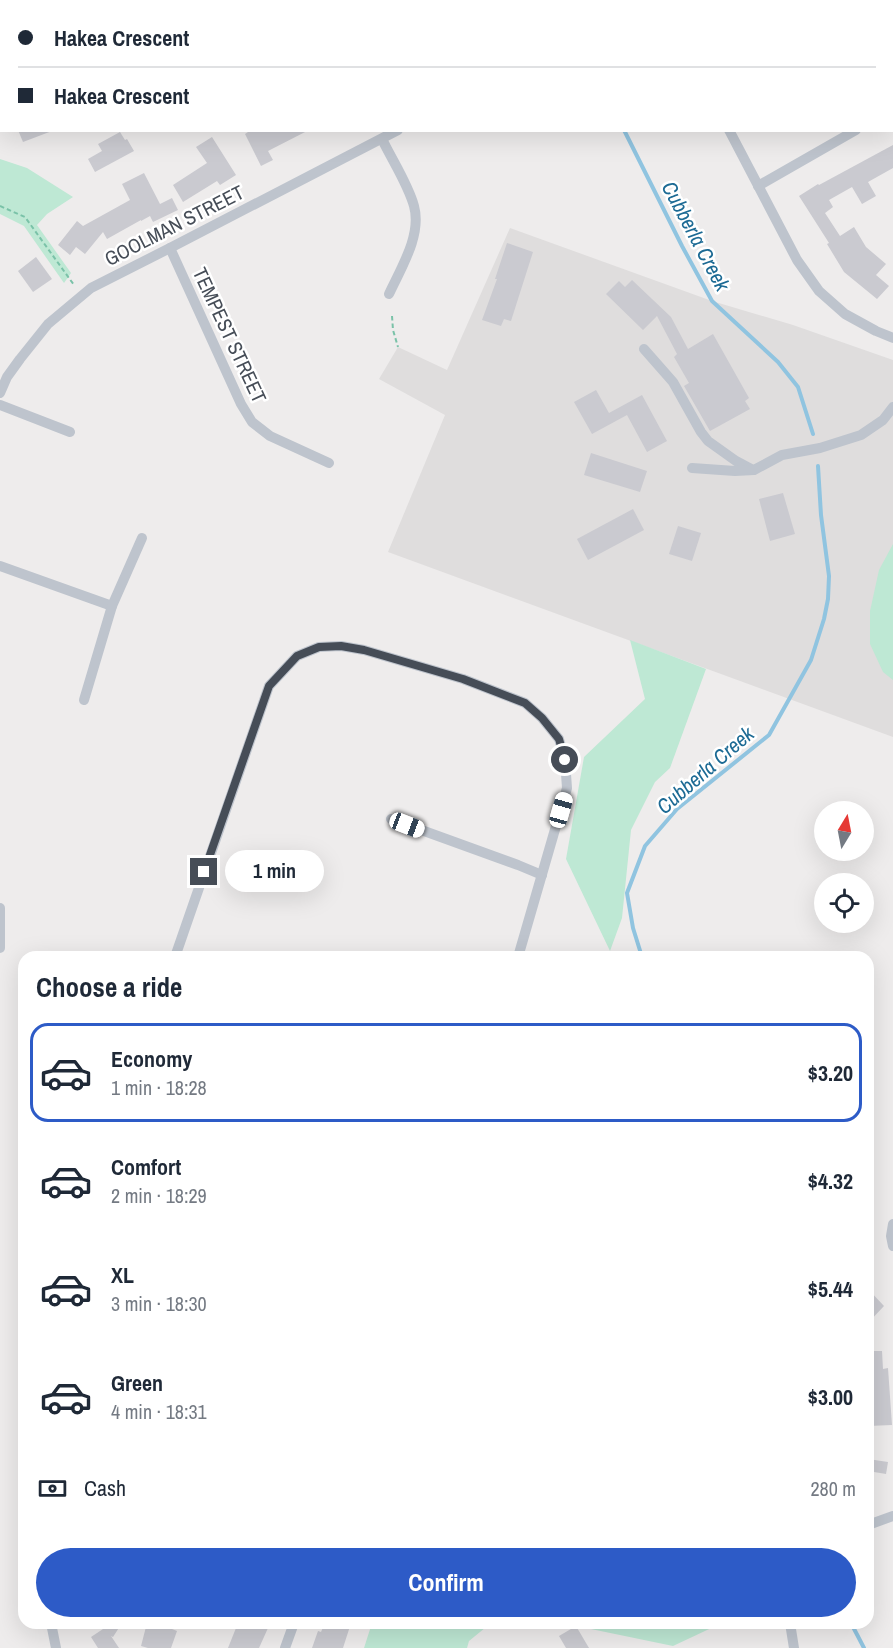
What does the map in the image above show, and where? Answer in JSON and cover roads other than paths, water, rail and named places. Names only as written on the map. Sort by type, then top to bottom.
[{"type":"street","name":"GOOLMAN STREET","points":[[0,393],[7,377],[48,324],[91,288],[394,132]]},
{"type":"street","points":[[730,132],[797,260],[819,291],[845,314],[893,338]]},
{"type":"street","points":[[758,186],[852,132]]},
{"type":"street","points":[[382,139],[415,208],[415,227],[410,247],[389,294]]},
{"type":"street","name":"TEMPEST STREET","points":[[170,248],[252,422],[270,436],[329,463]]},
{"type":"street","points":[[644,349],[673,382],[700,432],[708,441],[736,461],[754,470]]},
{"type":"street","points":[[0,405],[70,432]]},
{"type":"street","points":[[693,468],[754,470],[782,455],[820,448],[861,435],[883,420],[893,407]]},
{"type":"street","points":[[84,700],[112,606],[142,538]]},
{"type":"street","points":[[0,566],[112,606]]},
{"type":"street","points":[[177,951],[269,686],[297,656],[319,647],[341,646],[364,650],[463,679],[525,703],[542,718],[559,739],[565,760],[567,788],[520,951]]},
{"type":"street","points":[[392,819],[542,875]]},
{"type":"street","points":[[0,908],[0,948]]},
{"type":"street","points":[[893,1224],[891,1236],[893,1246]]},
{"type":"street","points":[[874,1523],[893,1516]]},
{"type":"street","points":[[52,1629],[56,1648]]},
{"type":"street","points":[[285,1648],[292,1629]]},
{"type":"street","points":[[791,1629],[794,1648]]},
{"type":"waterway","name":"Cubberla Creek","points":[[625,132],[712,301],[778,362],[798,387],[813,434]]},
{"type":"waterway","name":"Cubberla Creek","points":[[640,951],[633,928],[627,893],[645,846],[677,809],[769,735],[811,660],[824,619],[829,576],[821,515],[818,466]]},
{"type":"waterway","name":"Cubberla Creek","points":[[854,1629],[864,1648]]}]
